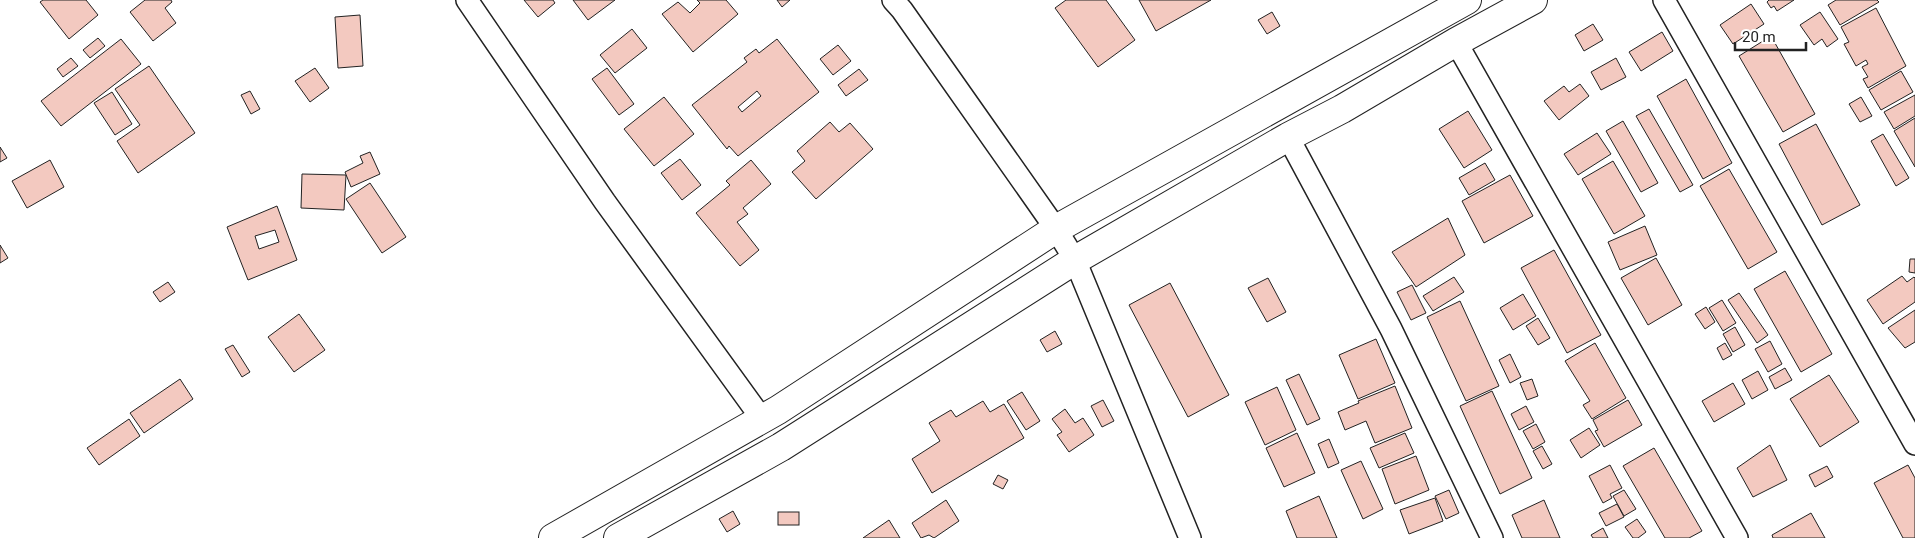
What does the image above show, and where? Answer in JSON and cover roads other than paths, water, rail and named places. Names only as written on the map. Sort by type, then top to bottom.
[{"type":"main road","points":[[553,538],[762,419],[1056,229],[1323,78],[1467,0]]},
{"type":"main road","points":[[618,538],[781,447],[1074,260],[1288,137],[1342,109],[1456,42],[1533,0]]},
{"type":"main road","points":[[1323,78],[1342,109]]},
{"type":"street","points":[[467,0],[605,202],[762,419]]},
{"type":"street","points":[[893,0],[902,10],[1056,229],[1074,260],[1190,538]]},
{"type":"street","points":[[1664,0],[1915,444]]},
{"type":"street","points":[[1456,42],[1737,538]]},
{"type":"street","points":[[1288,137],[1391,329],[1492,538]]}]
